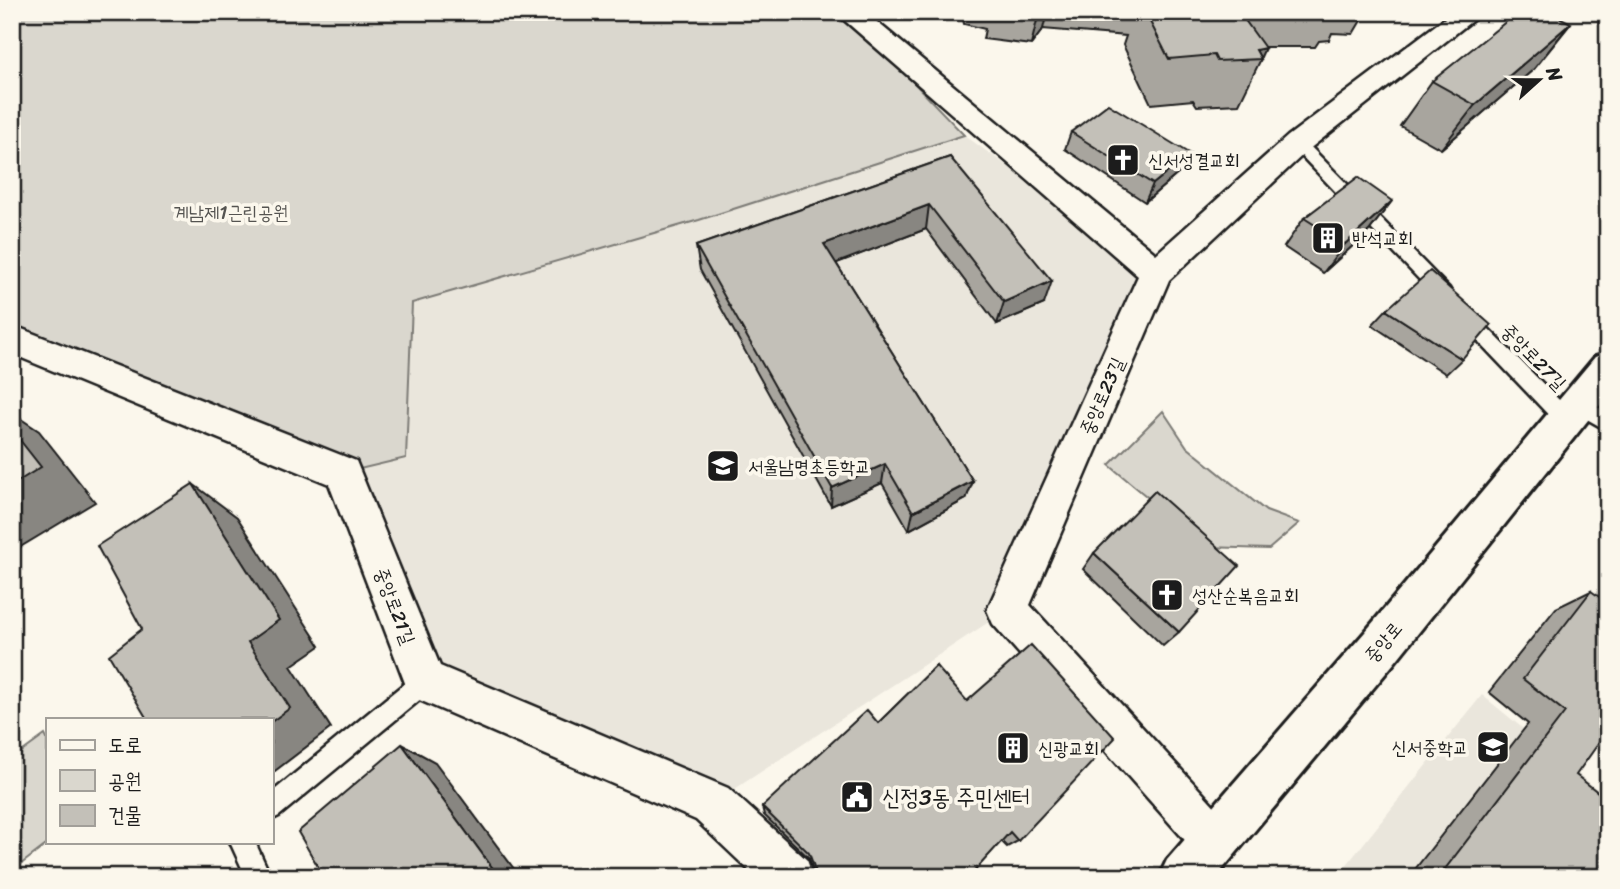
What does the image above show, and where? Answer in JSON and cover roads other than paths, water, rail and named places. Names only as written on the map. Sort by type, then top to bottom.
[{"type":"main road","name":"중앙로","points":[[1184,877],[1583,415],[1608,368]]},
{"type":"street","points":[[848,12],[1156,273]]},
{"type":"street","name":"중앙로23길","points":[[1215,840],[1007,610],[1156,273],[1298,142],[1470,12]]},
{"type":"street","name":"중앙로21길","points":[[12,339],[343,473],[425,681]]},
{"type":"street","points":[[425,681],[712,804],[790,877]]},
{"type":"lane","name":"중앙로27길","points":[[1298,142],[1583,415]]},
{"type":"lane","points":[[273,806],[425,681]]},
{"type":"lane","points":[[243,844],[259,877]]},
{"type":"place","name":"신서성결교회","points":[[1123,160]]},
{"type":"place","name":"반석교회","points":[[1328,238]]},
{"type":"place","name":"서울남명초등학교","points":[[723,466]]},
{"type":"place","name":"성산순복음교회","points":[[1167,595]]},
{"type":"place","name":"신서중학교","points":[[1493,747]]},
{"type":"place","name":"신광교회","points":[[1013,748]]},
{"type":"place","name":"신정3동 주민센터","points":[[857,797]]},
{"type":"park label","name":"계남제1근린공원","points":[[231,212]]}]
